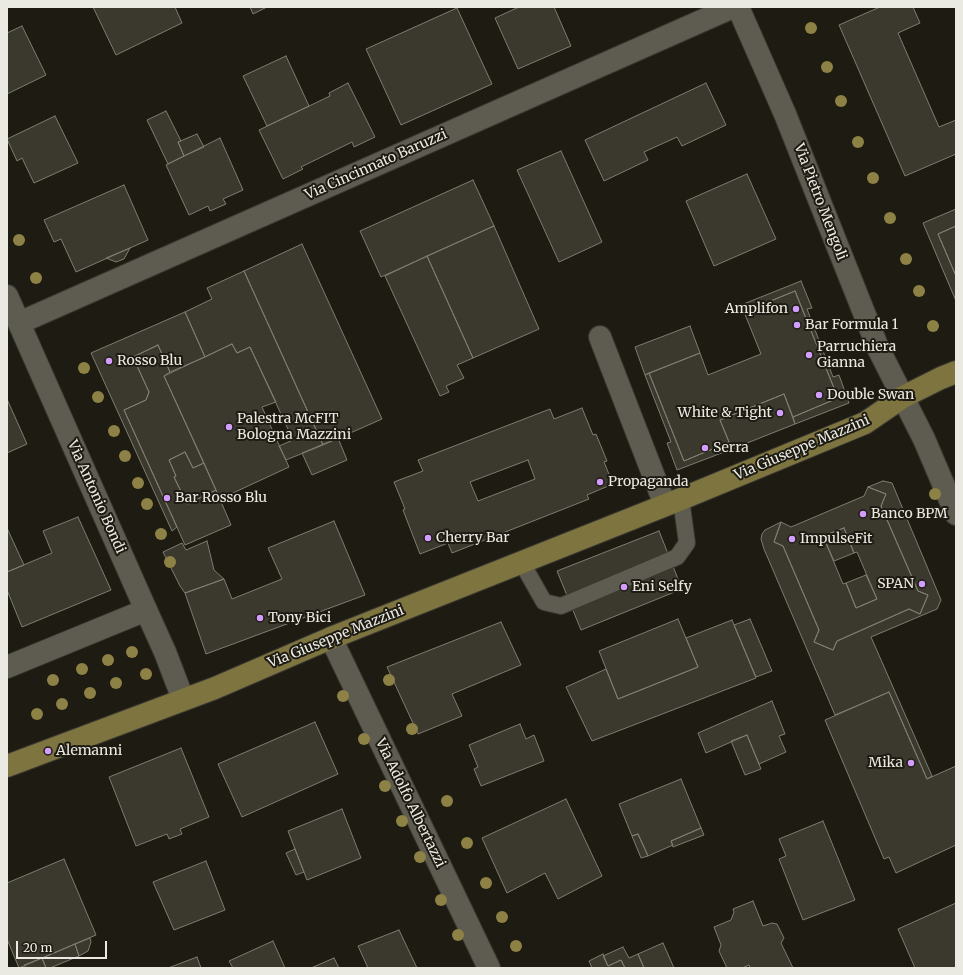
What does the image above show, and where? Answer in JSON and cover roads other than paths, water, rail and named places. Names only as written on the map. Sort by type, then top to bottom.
[{"type":"main road","name":"Via Giuseppe Mazzini","points":[[7,766],[214,688],[331,638],[522,563],[865,423],[903,397],[956,372]]},
{"type":"street","name":"Via Cincinnato Baruzzi","points":[[19,323],[733,7]]},
{"type":"street","name":"Via Pietro Mengoli","points":[[738,7],[785,114],[878,348],[924,439],[956,514]]},
{"type":"street","name":"Via Antonio Bondi","points":[[7,296],[165,652],[182,699]]},
{"type":"street","points":[[600,337],[673,502]]},
{"type":"street","points":[[7,667],[146,610]]},
{"type":"street","name":"Via Adolfo Albertazzi","points":[[331,638],[489,968]]},
{"type":"lane","points":[[522,563],[544,602],[561,606],[677,557],[687,543],[673,502]]},
{"type":"place","name":"Amplifon","points":[[796,309]]},
{"type":"place","name":"Bar Formula 1","points":[[797,325]]},
{"type":"place","name":"Parruchiera Gianna","points":[[809,355]]},
{"type":"place","name":"Rosso Blu","points":[[109,361]]},
{"type":"place","name":"Double Swan","points":[[819,395]]},
{"type":"place","name":"White & Tight","points":[[780,413]]},
{"type":"place","name":"Palestra McFIT Bologna Mazzini","points":[[229,427]]},
{"type":"place","name":"Serra","points":[[705,448]]},
{"type":"place","name":"Propaganda","points":[[600,482]]},
{"type":"place","name":"Bar Rosso Blu","points":[[167,498]]},
{"type":"place","name":"Banco BPM","points":[[863,514]]},
{"type":"place","name":"Cherry Bar","points":[[428,538]]},
{"type":"place","name":"ImpulseFit","points":[[792,539]]},
{"type":"place","name":"SPAN","points":[[922,584]]},
{"type":"place","name":"Eni Selfy","points":[[624,587]]},
{"type":"place","name":"Tony Bici","points":[[260,618]]},
{"type":"place","name":"Alemanni","points":[[48,751]]},
{"type":"place","name":"Mika","points":[[911,763]]}]
